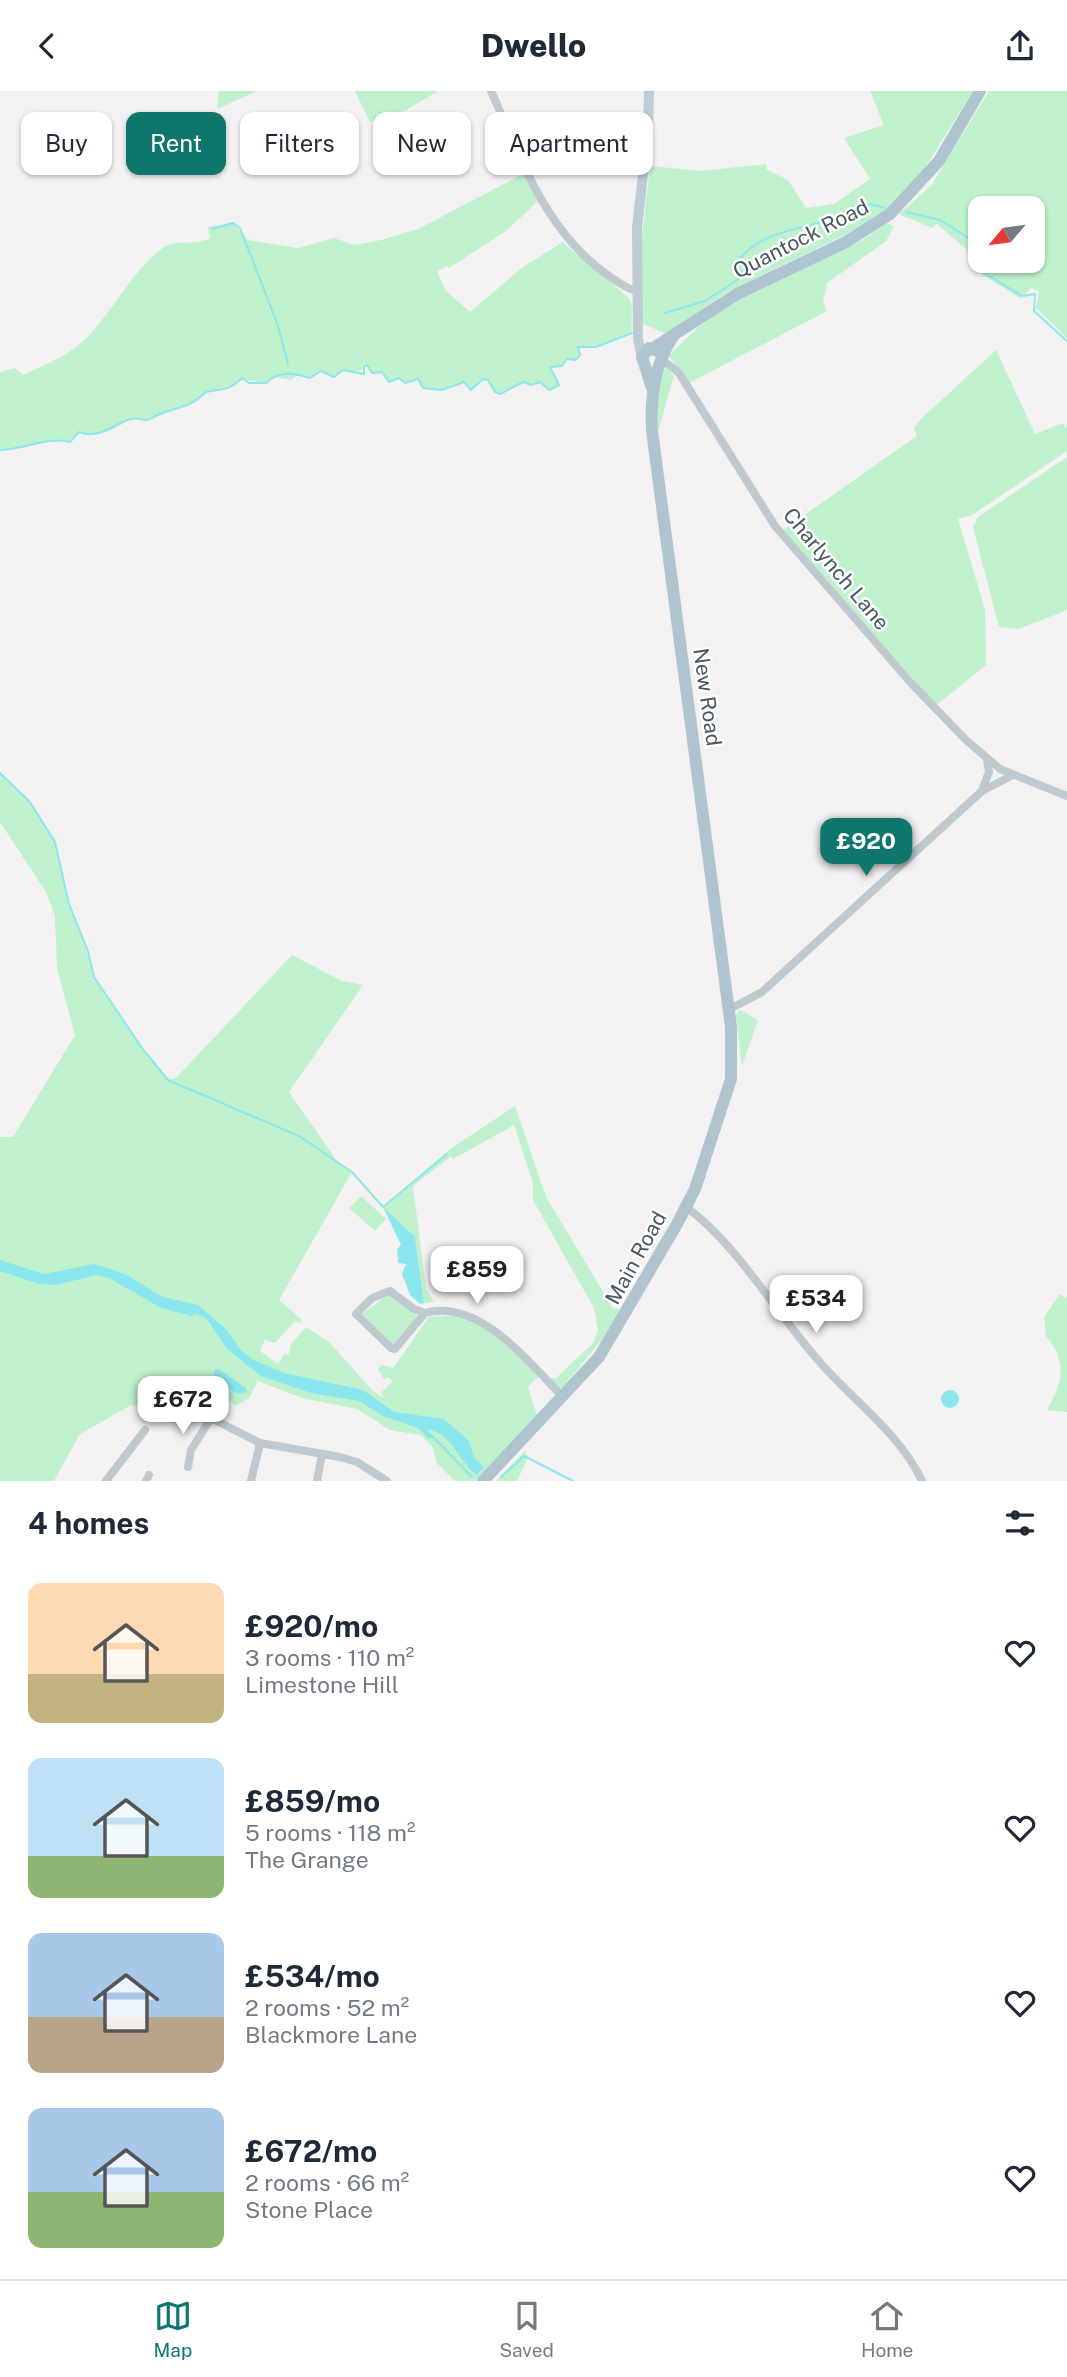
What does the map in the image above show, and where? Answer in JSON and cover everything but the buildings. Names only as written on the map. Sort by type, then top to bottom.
[{"type":"main road","points":[[638,333],[658,355],[652,368],[644,361],[638,333],[637,291],[637,228],[649,129],[649,91]]},
{"type":"main road","name":"Quantock Road","points":[[644,361],[645,350],[658,355],[672,338],[737,294],[846,242],[890,214],[939,161],[980,91]]},
{"type":"main road","name":"New Road","points":[[658,355],[652,390],[653,443],[728,1010]]},
{"type":"main road","name":"New Road","points":[[644,361],[652,390]]},
{"type":"main road","name":"Main Road","points":[[483,1481],[563,1397],[613,1336],[686,1207],[698,1180],[731,1079],[733,1051],[728,1010]]},
{"type":"street","points":[[491,91],[557,229],[603,272],[628,289],[637,291]]},
{"type":"street","name":"Charlynch Lane","points":[[658,355],[679,373],[783,537],[928,702],[987,759],[1013,775],[1067,796]]},
{"type":"street","points":[[982,791],[988,779],[987,759]]},
{"type":"street","points":[[728,1010],[762,992],[982,791],[1013,775]]},
{"type":"street","points":[[686,1207],[745,1269],[819,1362],[893,1441],[922,1481]]},
{"type":"street","points":[[425,1313],[395,1349],[356,1314],[372,1298],[390,1291],[414,1309],[425,1313],[450,1310],[480,1323],[530,1361],[563,1397]]},
{"type":"street","points":[[190,1403],[212,1418],[260,1443],[357,1462],[387,1481]]},
{"type":"street","points":[[188,1467],[191,1450],[212,1418]]},
{"type":"street","points":[[106,1481],[145,1430]]},
{"type":"street","points":[[251,1481],[260,1443]]},
{"type":"street","points":[[317,1481],[322,1454]]},
{"type":"green space","points":[[219,91],[257,91],[217,109]]},
{"type":"green space","points":[[355,91],[438,91],[400,112],[373,112],[373,121],[370,122]]},
{"type":"green space","points":[[870,91],[973,91],[926,166],[897,200],[871,222],[729,291],[667,334],[641,323],[641,246],[649,175],[653,175],[653,166],[701,171],[766,164],[767,170],[788,180],[806,208],[834,204],[870,179],[844,138],[884,125]]},
{"type":"green space","points":[[989,91],[1067,91],[1067,338],[1036,308],[1039,291],[1031,288],[1021,299],[980,273],[1045,273],[1045,196],[968,196],[968,254],[966,249],[937,224],[932,228],[899,214],[931,186]]},
{"type":"green space","points":[[526,175],[537,202],[506,231],[449,268],[447,266],[437,271],[446,291],[470,312],[523,267],[563,242],[630,300],[632,333],[596,347],[578,348],[580,355],[576,360],[567,359],[562,366],[550,367],[559,385],[549,390],[540,382],[531,385],[523,382],[500,394],[484,379],[471,390],[464,382],[442,390],[423,388],[418,379],[405,383],[399,378],[389,382],[382,372],[372,373],[367,365],[358,372],[343,370],[334,377],[321,371],[310,378],[299,374],[291,380],[273,377],[266,383],[242,379],[229,388],[206,392],[197,401],[149,420],[131,419],[110,431],[87,435],[79,432],[70,442],[44,442],[0,450],[0,372],[15,368],[23,375],[74,349],[102,321],[141,268],[164,247],[205,240],[210,238],[208,227],[233,223],[248,240],[298,248],[334,238],[354,245],[418,229]]},
{"type":"green space","points":[[886,223],[894,226],[886,241],[827,283],[823,302],[827,311],[689,383],[669,356],[699,327],[734,301],[841,251]]},
{"type":"green space","points":[[996,350],[1035,434],[1063,423],[1067,429],[1067,451],[972,515],[958,519],[985,610],[986,665],[938,704],[933,702],[783,530],[917,436],[914,428],[921,419]]},
{"type":"green space","points":[[666,367],[674,376],[658,431],[657,398]]},
{"type":"green space","points":[[1067,457],[1067,610],[1019,629],[999,627],[973,527],[978,517]]},
{"type":"green space","points":[[0,773],[30,802],[55,842],[69,904],[88,951],[94,977],[142,1048],[168,1080],[176,1078],[292,955],[342,981],[363,985],[289,1092],[337,1161],[352,1172],[279,1300],[302,1320],[300,1323],[295,1321],[275,1343],[265,1340],[260,1351],[278,1364],[284,1354],[289,1355],[291,1344],[306,1327],[329,1342],[372,1390],[385,1399],[381,1393],[393,1381],[387,1377],[385,1380],[378,1370],[381,1365],[393,1368],[429,1317],[461,1315],[480,1321],[541,1374],[528,1387],[537,1416],[476,1481],[455,1481],[437,1463],[432,1446],[421,1435],[390,1430],[357,1409],[302,1398],[258,1381],[249,1398],[236,1406],[230,1401],[218,1418],[179,1387],[174,1409],[131,1405],[80,1434],[54,1481],[0,1481],[0,1137],[13,1137],[75,1035],[57,968],[55,915],[46,892],[0,822]]},
{"type":"green space","points":[[740,1010],[758,1020],[742,1066],[736,1015]]},
{"type":"green space","points":[[515,1106],[546,1197],[613,1308],[620,1310],[600,1342],[562,1388],[556,1388],[551,1378],[556,1378],[593,1343],[598,1331],[594,1308],[533,1200],[533,1183],[514,1125],[453,1159],[451,1156],[413,1186],[426,1289],[434,1302],[424,1303],[415,1238],[383,1207],[449,1150]]},
{"type":"green space","points":[[361,1196],[386,1219],[375,1231],[349,1208]]},
{"type":"green space","points":[[389,1294],[419,1317],[393,1346],[362,1314]]},
{"type":"green space","points":[[1060,1294],[1067,1298],[1067,1412],[1047,1410],[1057,1390],[1060,1363],[1046,1336],[1044,1317]]},
{"type":"green space","points":[[526,1450],[527,1460],[517,1481],[496,1481]]},
{"type":"water","points":[[383,1207],[415,1237],[424,1303],[420,1304],[410,1295],[402,1274],[406,1264],[398,1263],[397,1249],[401,1245]]},
{"type":"water","points":[[0,1260],[44,1274],[94,1264],[125,1274],[163,1297],[198,1305],[225,1328],[239,1348],[252,1359],[284,1373],[363,1390],[394,1412],[444,1419],[469,1441],[474,1458],[484,1467],[477,1475],[449,1442],[436,1432],[427,1429],[433,1437],[429,1439],[418,1428],[383,1416],[359,1401],[311,1393],[261,1376],[227,1349],[207,1319],[196,1314],[192,1316],[161,1308],[109,1278],[97,1275],[56,1285],[39,1284],[0,1271]]},
{"type":"water","points":[[219,1369],[246,1388],[247,1392],[238,1394],[214,1378],[214,1370]]},
{"type":"water","points":[[946,1390],[954,1390],[959,1399],[957,1406],[946,1408],[941,1403],[941,1395]]},
{"type":"waterway","points":[[665,313],[705,301],[736,281],[744,269],[739,260],[750,248],[765,239],[838,218],[870,204],[885,208]]},
{"type":"waterway","points":[[906,212],[940,220],[972,240],[978,269],[1022,296],[1035,294],[1034,311],[1067,341]]},
{"type":"waterway","points":[[212,229],[233,223],[240,228],[277,323],[288,364]]},
{"type":"waterway","points":[[0,450],[44,442],[70,442],[79,432],[100,433],[133,418],[149,420],[188,405],[206,392],[229,387],[242,378],[249,383],[266,383],[276,376],[287,374],[310,378],[321,371],[334,377],[343,370],[364,374],[364,367],[367,365],[372,373],[382,372],[389,382],[399,378],[405,383],[418,379],[423,388],[442,390],[464,382],[471,390],[483,379],[488,380],[495,392],[500,394],[523,382],[531,385],[540,382],[549,390],[559,385],[550,367],[562,366],[567,359],[576,360],[580,355],[578,347],[596,347],[632,333]]},
{"type":"waterway","points":[[0,773],[30,802],[55,842],[69,904],[88,951],[94,977],[142,1048],[168,1080],[299,1136],[352,1172],[383,1207],[447,1154]]},
{"type":"waterway","points":[[431,1435],[472,1477]]},
{"type":"waterway","points":[[501,1477],[524,1456],[573,1481]]}]
